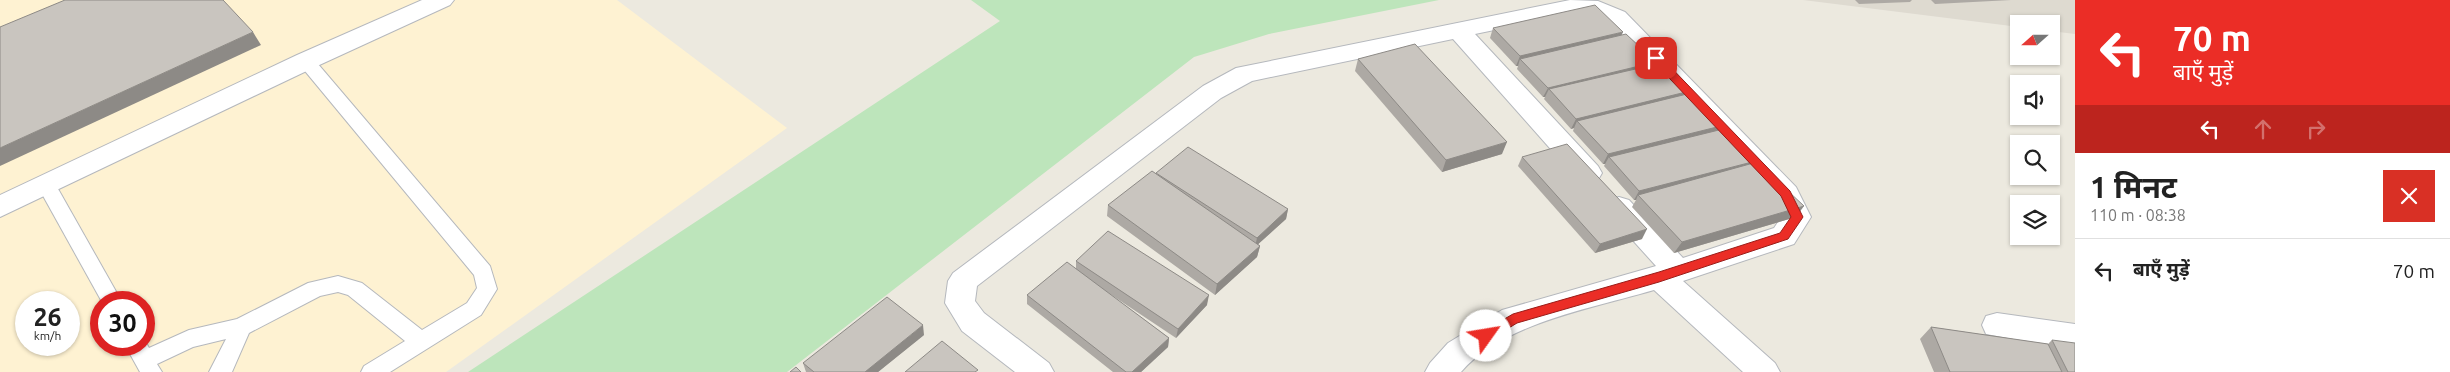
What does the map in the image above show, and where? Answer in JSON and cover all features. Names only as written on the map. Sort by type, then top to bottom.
[{"type":"street","points":[[0,207],[306,61],[442,0]]},
{"type":"street","points":[[1038,372],[973,322],[960,303],[963,281],[1212,92],[1246,74],[1576,6],[1598,8],[1617,17],[1786,194],[1797,217],[1784,236],[1668,274],[1513,319],[1459,352],[1441,372]]},
{"type":"street","points":[[1458,30],[1668,274],[1764,372]]},
{"type":"street","points":[[1997,325],[2075,337]]},
{"type":"lane","points":[[306,61],[483,272],[487,289],[474,309],[372,372]]},
{"type":"lane","points":[[46,186],[106,291]]},
{"type":"lane","points":[[144,359],[189,339],[242,327],[314,289],[338,284],[355,289],[420,342]]},
{"type":"lane","points":[[220,372],[228,360],[242,327]]},
{"type":"shaded area","points":[[0,0],[617,0],[787,128],[446,372],[0,372]]},
{"type":"shaded area","points":[[1803,0],[2075,0],[2075,34],[2060,32],[2060,15],[2010,15],[2010,26]]},
{"type":"green space","points":[[971,0],[1439,0],[1269,34],[1194,57],[787,372],[468,372],[1000,21]]},
{"type":"building","points":[[65,0],[223,0],[253,32],[0,148],[0,27]]},
{"type":"building","points":[[1595,5],[1623,32],[1520,56],[1493,28]]},
{"type":"building","points":[[1626,34],[1656,62],[1548,88],[1520,59]]},
{"type":"building","points":[[1415,44],[1507,142],[1446,160],[1358,59]]},
{"type":"building","points":[[1657,64],[1686,92],[1576,119],[1549,89]]},
{"type":"building","points":[[1687,94],[1721,126],[1608,154],[1577,121]]},
{"type":"building","points":[[1723,129],[1756,161],[1639,191],[1609,157]]},
{"type":"building","points":[[1567,144],[1647,229],[1600,244],[1522,157]]},
{"type":"building","points":[[1188,147],[1288,209],[1257,238],[1156,173]]},
{"type":"building","points":[[1757,162],[1804,206],[1682,242],[1638,195]]},
{"type":"building","points":[[1152,171],[1260,246],[1217,284],[1108,205]]},
{"type":"building","points":[[1108,231],[1209,295],[1178,329],[1076,261]]},
{"type":"building","points":[[1067,262],[1169,338],[1132,372],[1126,372],[1027,295]]},
{"type":"building","points":[[887,297],[923,325],[865,372],[814,372],[803,363]]},
{"type":"building","points":[[1931,327],[2048,344],[2062,372],[1950,372]]},
{"type":"building","points":[[2052,340],[2075,343],[2075,372],[2068,372]]},
{"type":"building","points":[[942,341],[978,370],[975,372],[905,372]]},
{"type":"building","points":[[796,367],[801,372],[790,372]]},
{"type":"route","points":[[1486,336],[1513,319],[1659,277],[1784,236],[1797,217],[1786,194],[1656,58]]}]
